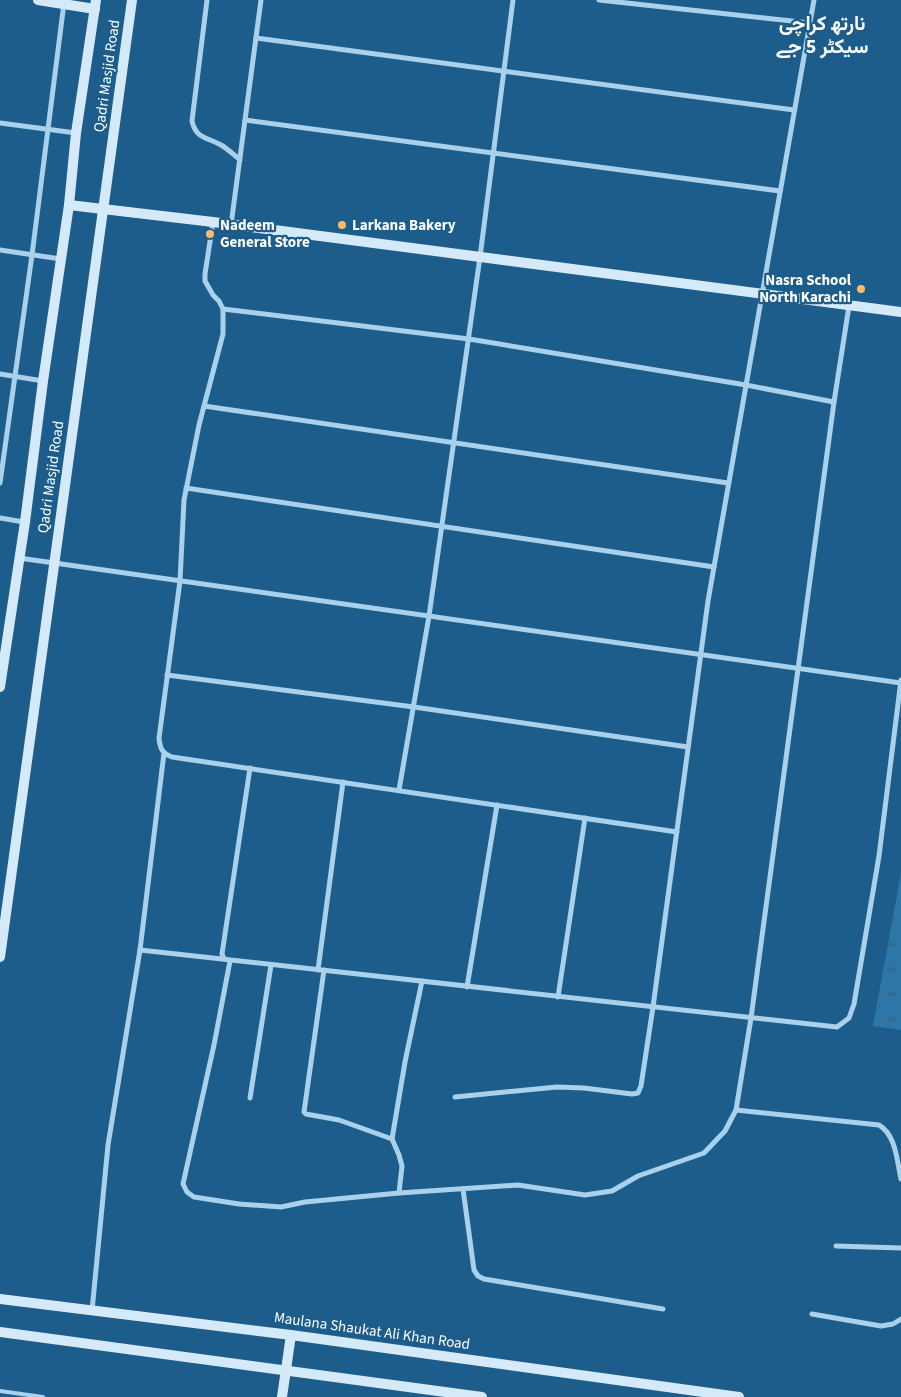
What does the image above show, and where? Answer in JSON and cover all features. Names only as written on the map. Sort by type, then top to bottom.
[{"type":"street","points":[[38,0],[96,4]]},
{"type":"street","name":"Qadri Masjid Road","points":[[0,957],[132,0]]},
{"type":"street","points":[[207,0],[192,121],[194,130],[202,137],[221,144],[240,160]]},
{"type":"street","points":[[231,225],[261,0]]},
{"type":"street","points":[[399,790],[429,616],[454,443],[513,0]]},
{"type":"street","points":[[599,0],[810,23]]},
{"type":"street","points":[[455,1097],[557,1087],[584,1088],[632,1094],[638,1093],[641,1086],[654,1007],[714,567],[814,0]]},
{"type":"street","points":[[0,484],[64,2]]},
{"type":"street","name":"Qadri Masjid Road","points":[[0,687],[3,649],[25,522],[43,381],[69,205],[76,134],[96,4]]},
{"type":"street","points":[[256,38],[794,110]]},
{"type":"street","points":[[246,120],[780,191]]},
{"type":"street","points":[[0,123],[76,134]]},
{"type":"street","points":[[69,205],[901,312]]},
{"type":"street","points":[[212,222],[205,280],[223,309],[223,334],[204,406],[186,488],[180,550],[180,582],[159,738],[160,748],[164,754],[172,757],[677,832]]},
{"type":"street","points":[[0,250],[61,259]]},
{"type":"street","points":[[250,768],[222,954],[227,960],[214,1044],[183,1184],[187,1192],[194,1197],[230,1203],[281,1206],[399,1193],[518,1185],[585,1195],[612,1191],[638,1176],[704,1153],[725,1131],[736,1110],[751,1018],[834,402],[849,305]]},
{"type":"street","points":[[223,309],[469,339],[746,385],[834,402]]},
{"type":"street","points":[[0,374],[43,381]]},
{"type":"street","points":[[204,406],[728,483]]},
{"type":"street","points":[[186,488],[714,567]]},
{"type":"street","points":[[0,518],[25,522]]},
{"type":"street","points":[[19,558],[901,682],[879,856],[854,1004],[849,1018],[837,1026],[140,950]]},
{"type":"street","points":[[168,675],[414,707],[688,747]]},
{"type":"street","points":[[92,1311],[108,1145],[140,950],[164,754]]},
{"type":"street","points":[[343,782],[304,1112],[306,1114],[339,1120],[392,1140]]},
{"type":"street","points":[[467,987],[497,805]]},
{"type":"street","points":[[558,996],[585,818]]},
{"type":"street","points":[[250,1098],[271,965]]},
{"type":"street","points":[[399,1193],[402,1166],[400,1155],[392,1140],[405,1062],[422,981]]},
{"type":"street","points":[[736,1110],[879,1125],[885,1128],[891,1136],[901,1179]]},
{"type":"street","points":[[463,1189],[474,1270],[478,1276],[484,1279],[663,1308]]},
{"type":"street","points":[[836,1246],[901,1248]]},
{"type":"street","name":"Maulana Shaukat Ali Khan Road","points":[[0,1299],[291,1335],[739,1397]]},
{"type":"street","points":[[812,1314],[882,1326],[893,1324],[901,1319]]},
{"type":"street","points":[[0,1332],[482,1397]]},
{"type":"street","points":[[282,1397],[291,1335]]},
{"type":"lane","points":[[0,1391],[43,1397]]},
{"type":"green space","points":[[901,873],[901,1030],[873,1026]]},
{"type":"place","name":"Larkana Bakery","points":[[342,225]]},
{"type":"place","name":"Nadeem General Store","points":[[210,234]]},
{"type":"place","name":"Nasra School North Karachi","points":[[861,289]]},
{"type":"district","name":"نارتھ کراچی سیکٹر 5 جے","points":[[822,36]]}]
